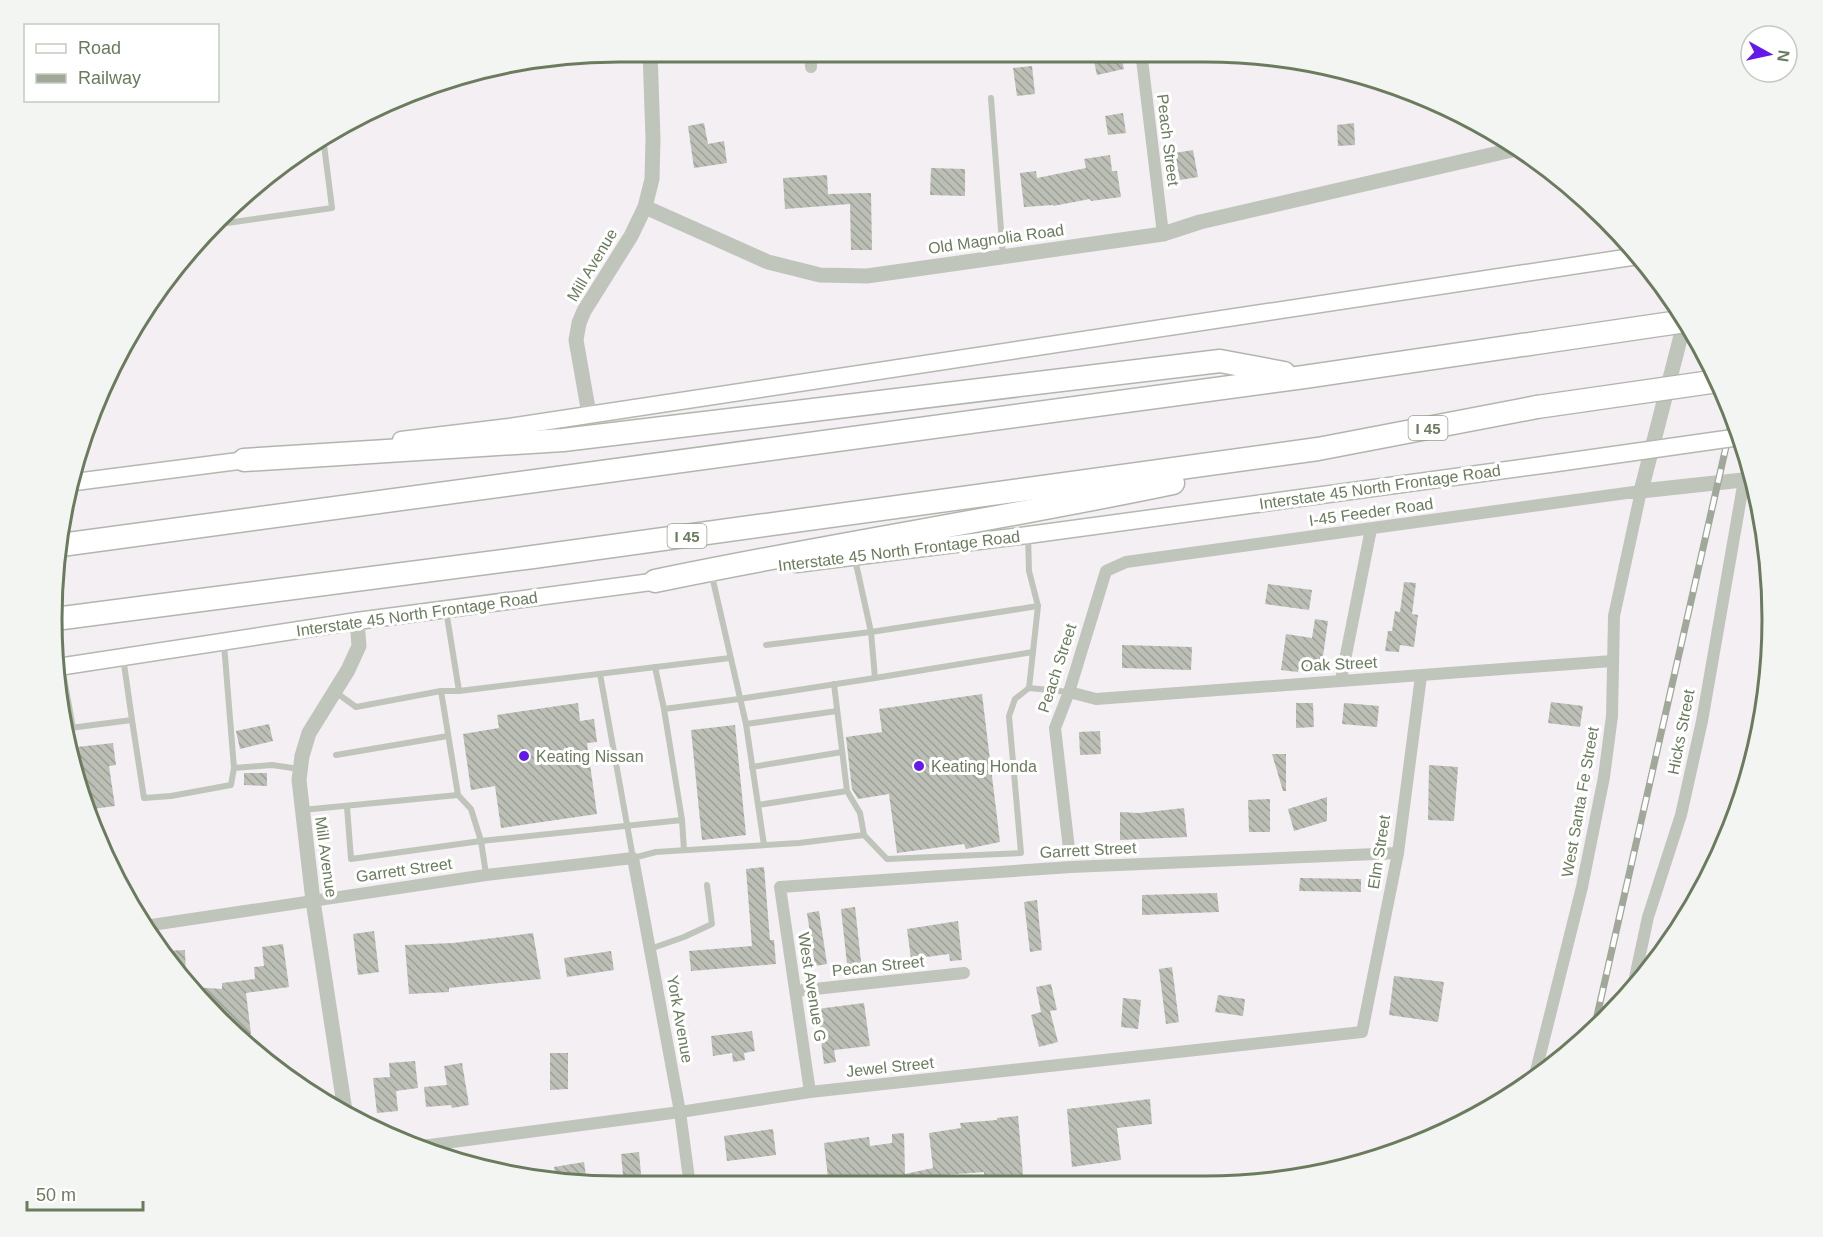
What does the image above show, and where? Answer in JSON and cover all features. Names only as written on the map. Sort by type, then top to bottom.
[{"type":"highway","points":[[66,544],[1304,377],[1676,321]]},
{"type":"highway","points":[[244,460],[563,440],[1220,361],[1304,377]]},
{"type":"highway","name":"I 45","points":[[62,619],[1318,449],[1537,407],[1709,382]]},
{"type":"highway","points":[[655,581],[783,554],[1107,497],[1318,449]]},
{"type":"main road","points":[[78,482],[509,427],[1628,257]]},
{"type":"main road","name":"Interstate 45 North Frontage Road","points":[[64,665],[357,621],[1028,535],[1732,438]]},
{"type":"street","points":[[645,207],[652,179],[654,139],[650,62]]},
{"type":"street","points":[[811,62],[811,67]]},
{"type":"street","name":"Peach Street","points":[[1142,62],[1163,234]]},
{"type":"street","name":"Old Magnolia Road","points":[[645,207],[768,262],[820,276],[867,276],[1163,234],[1200,222],[1508,151]]},
{"type":"street","name":"Mill Avenue","points":[[589,414],[576,340],[579,323],[584,310],[631,236],[645,207]]},
{"type":"street","points":[[1682,332],[1641,491],[1744,479]]},
{"type":"street","name":"Hicks Street","points":[[1637,969],[1648,917],[1681,815],[1702,721],[1746,488]]},
{"type":"street","name":"I-45 Feeder Road","points":[[1106,571],[1126,562],[1641,491]]},
{"type":"street","name":"West Santa Fe Street","points":[[1538,1065],[1582,887],[1604,777],[1612,716],[1614,616],[1641,491]]},
{"type":"street","points":[[1341,680],[1371,529]]},
{"type":"street","name":"Peach Street","points":[[1069,849],[1055,728],[1069,692],[1106,571]]},
{"type":"street","name":"Mill Avenue","points":[[344,1103],[299,780],[302,756],[309,733],[348,670],[359,646],[357,621]]},
{"type":"street","name":"Oak Street","points":[[1069,692],[1096,699],[1612,661]]},
{"type":"street","name":"Elm Street","points":[[1362,1032],[1398,852],[1421,676]]},
{"type":"street","name":"Garrett Street","points":[[780,887],[1071,867],[1398,852]]},
{"type":"street","name":"Garrett Street","points":[[153,925],[486,875],[633,858]]},
{"type":"street","name":"York Avenue","points":[[633,858],[680,1112],[689,1176]]},
{"type":"street","name":"West Avenue G","points":[[780,887],[810,1092]]},
{"type":"street","name":"Pecan Street","points":[[796,992],[964,973]]},
{"type":"street","name":"Jewel Street","points":[[435,1144],[680,1112],[810,1092],[1362,1032]]},
{"type":"lane","points":[[991,98],[1003,256]]},
{"type":"lane","points":[[227,223],[332,208],[324,146]]},
{"type":"lane","points":[[1028,535],[1029,571],[1038,606],[1029,688]]},
{"type":"lane","points":[[854,556],[871,632],[875,678]]},
{"type":"lane","points":[[712,576],[746,724],[764,845]]},
{"type":"lane","points":[[766,645],[871,632],[1038,606]]},
{"type":"lane","points":[[446,609],[459,691]]},
{"type":"lane","points":[[123,657],[144,798],[171,796],[231,785],[234,768],[223,641]]},
{"type":"lane","points":[[664,709],[1033,652]]},
{"type":"lane","points":[[334,691],[356,707],[441,691],[459,691],[730,658]]},
{"type":"lane","points":[[655,667],[682,820],[684,850]]},
{"type":"lane","points":[[600,674],[633,858],[656,852],[764,845],[864,835]]},
{"type":"lane","points":[[834,684],[847,791],[860,813],[864,835],[887,859],[1021,853],[1009,716],[1015,699],[1029,688],[1069,692]]},
{"type":"lane","points":[[441,691],[458,795],[471,809],[481,841],[486,875]]},
{"type":"lane","points":[[69,709],[73,728],[132,720]]},
{"type":"lane","points":[[746,724],[837,711]]},
{"type":"lane","points":[[336,755],[448,736]]},
{"type":"lane","points":[[752,767],[842,752]]},
{"type":"lane","points":[[234,768],[272,765],[300,769]]},
{"type":"lane","points":[[758,805],[847,791]]},
{"type":"lane","points":[[302,810],[458,795]]},
{"type":"lane","points":[[347,807],[351,859],[481,841],[682,820]]},
{"type":"lane","points":[[650,949],[712,924],[708,885]]},
{"type":"building","points":[[1094,62],[1122,62],[1124,69],[1097,75]]},
{"type":"building","points":[[1032,66],[1035,94],[1017,96],[1013,68]]},
{"type":"building","points":[[1123,113],[1126,133],[1108,135],[1105,116]]},
{"type":"building","points":[[704,123],[708,144],[724,141],[727,163],[694,168],[688,126]]},
{"type":"building","points":[[1354,123],[1355,145],[1338,146],[1337,125]]},
{"type":"building","points":[[1193,150],[1198,177],[1180,180],[1175,153]]},
{"type":"building","points":[[1110,155],[1112,171],[1117,171],[1121,197],[1091,201],[1090,199],[1053,206],[1024,207],[1020,173],[1036,171],[1037,178],[1086,168],[1084,159]]},
{"type":"building","points":[[931,168],[965,169],[965,196],[930,195]]},
{"type":"building","points":[[827,175],[828,194],[871,193],[872,250],[851,250],[850,204],[785,209],[783,178]]},
{"type":"building","points":[[1404,582],[1416,583],[1412,614],[1418,615],[1414,647],[1400,645],[1399,652],[1385,651],[1388,631],[1392,631],[1395,611],[1400,612]]},
{"type":"building","points":[[1268,584],[1312,590],[1309,610],[1265,604]]},
{"type":"building","points":[[1315,619],[1328,621],[1321,670],[1299,667],[1298,672],[1281,670],[1286,634],[1312,638]]},
{"type":"building","points":[[1122,645],[1192,647],[1191,670],[1122,668]]},
{"type":"building","name":"Keating Honda","points":[[982,694],[1000,842],[966,849],[964,844],[897,853],[889,794],[858,799],[852,789],[846,737],[882,732],[879,709]]},
{"type":"building","points":[[1551,702],[1583,706],[1580,727],[1548,723]]},
{"type":"building","name":"Keating Nissan","points":[[578,703],[580,721],[594,719],[597,742],[587,743],[597,814],[501,828],[495,786],[471,790],[463,734],[499,728],[497,715]]},
{"type":"building","points":[[1296,703],[1313,703],[1314,727],[1296,728]]},
{"type":"building","points":[[1344,703],[1379,706],[1377,727],[1342,724]]},
{"type":"building","points":[[269,724],[273,741],[240,749],[236,731]]},
{"type":"building","points":[[735,725],[746,835],[702,840],[691,730]]},
{"type":"building","points":[[1100,731],[1101,754],[1080,755],[1079,732]]},
{"type":"building","points":[[113,743],[116,765],[109,766],[115,806],[95,809],[77,747]]},
{"type":"building","points":[[1272,754],[1286,754],[1286,791],[1283,791]]},
{"type":"building","points":[[1429,765],[1458,767],[1454,821],[1428,820]]},
{"type":"building","points":[[244,773],[267,773],[267,786],[244,785]]},
{"type":"building","points":[[1327,797],[1327,821],[1294,831],[1288,809]]},
{"type":"building","points":[[1270,799],[1270,832],[1249,832],[1248,800]]},
{"type":"building","points":[[1184,808],[1187,837],[1120,840],[1120,812],[1139,813]]},
{"type":"building","points":[[764,867],[770,940],[774,940],[776,964],[691,971],[689,951],[752,946],[746,869]]},
{"type":"building","points":[[1300,878],[1361,879],[1361,892],[1299,891]]},
{"type":"building","points":[[1217,893],[1219,912],[1142,915],[1142,895]]},
{"type":"building","points":[[1037,900],[1042,950],[1030,952],[1024,902]]},
{"type":"building","points":[[855,907],[862,971],[848,973],[841,909]]},
{"type":"building","points":[[819,911],[827,964],[815,966],[807,913]]},
{"type":"building","points":[[958,921],[962,960],[950,961],[949,954],[911,959],[907,929]]},
{"type":"building","points":[[374,931],[379,972],[358,975],[353,934]]},
{"type":"building","points":[[533,933],[541,979],[449,988],[449,992],[409,994],[405,945],[453,943]]},
{"type":"building","points":[[283,944],[289,987],[246,993],[251,1034],[248,1034],[202,988],[222,989],[222,983],[255,979],[254,967],[264,966],[262,947]]},
{"type":"building","points":[[185,950],[186,969],[177,958],[172,951]]},
{"type":"building","points":[[611,951],[614,970],[567,977],[564,958]]},
{"type":"building","points":[[1172,967],[1179,1022],[1166,1024],[1159,969]]},
{"type":"building","points":[[1394,976],[1444,982],[1438,1022],[1389,1015]]},
{"type":"building","points":[[1051,984],[1057,1010],[1050,1011],[1058,1042],[1039,1047],[1031,1015],[1041,1012],[1036,987]]},
{"type":"building","points":[[1218,995],[1245,999],[1243,1016],[1215,1012]]},
{"type":"building","points":[[1123,998],[1141,1000],[1138,1029],[1121,1027]]},
{"type":"building","points":[[864,1003],[870,1046],[834,1050],[836,1062],[824,1064],[817,1009]]},
{"type":"building","points":[[752,1031],[755,1051],[744,1053],[745,1060],[733,1062],[732,1053],[713,1056],[711,1036]]},
{"type":"building","points":[[550,1053],[568,1053],[568,1089],[550,1090]]},
{"type":"building","points":[[415,1061],[418,1088],[396,1091],[398,1111],[377,1113],[373,1078],[390,1077],[389,1063]]},
{"type":"building","points":[[462,1063],[469,1105],[452,1108],[451,1105],[426,1107],[424,1087],[447,1085],[444,1066]]},
{"type":"building","points":[[1150,1099],[1152,1124],[1117,1128],[1121,1160],[1072,1167],[1067,1109]]},
{"type":"building","points":[[1018,1116],[1023,1176],[984,1176],[984,1172],[944,1176],[828,1176],[824,1143],[869,1137],[870,1146],[892,1143],[892,1134],[904,1133],[905,1174],[933,1168],[929,1133],[961,1128],[960,1123],[997,1120],[997,1118]]},
{"type":"building","points":[[773,1129],[776,1155],[727,1161],[724,1136]]},
{"type":"building","points":[[639,1152],[641,1176],[623,1176],[621,1154]]},
{"type":"building","points":[[584,1162],[586,1174],[555,1172],[554,1167]]},
{"type":"railway","points":[[1598,1012],[1729,432]]},
{"type":"place","name":"Keating Nissan","points":[[524,756]]},
{"type":"place","name":"Keating Honda","points":[[919,766]]}]
